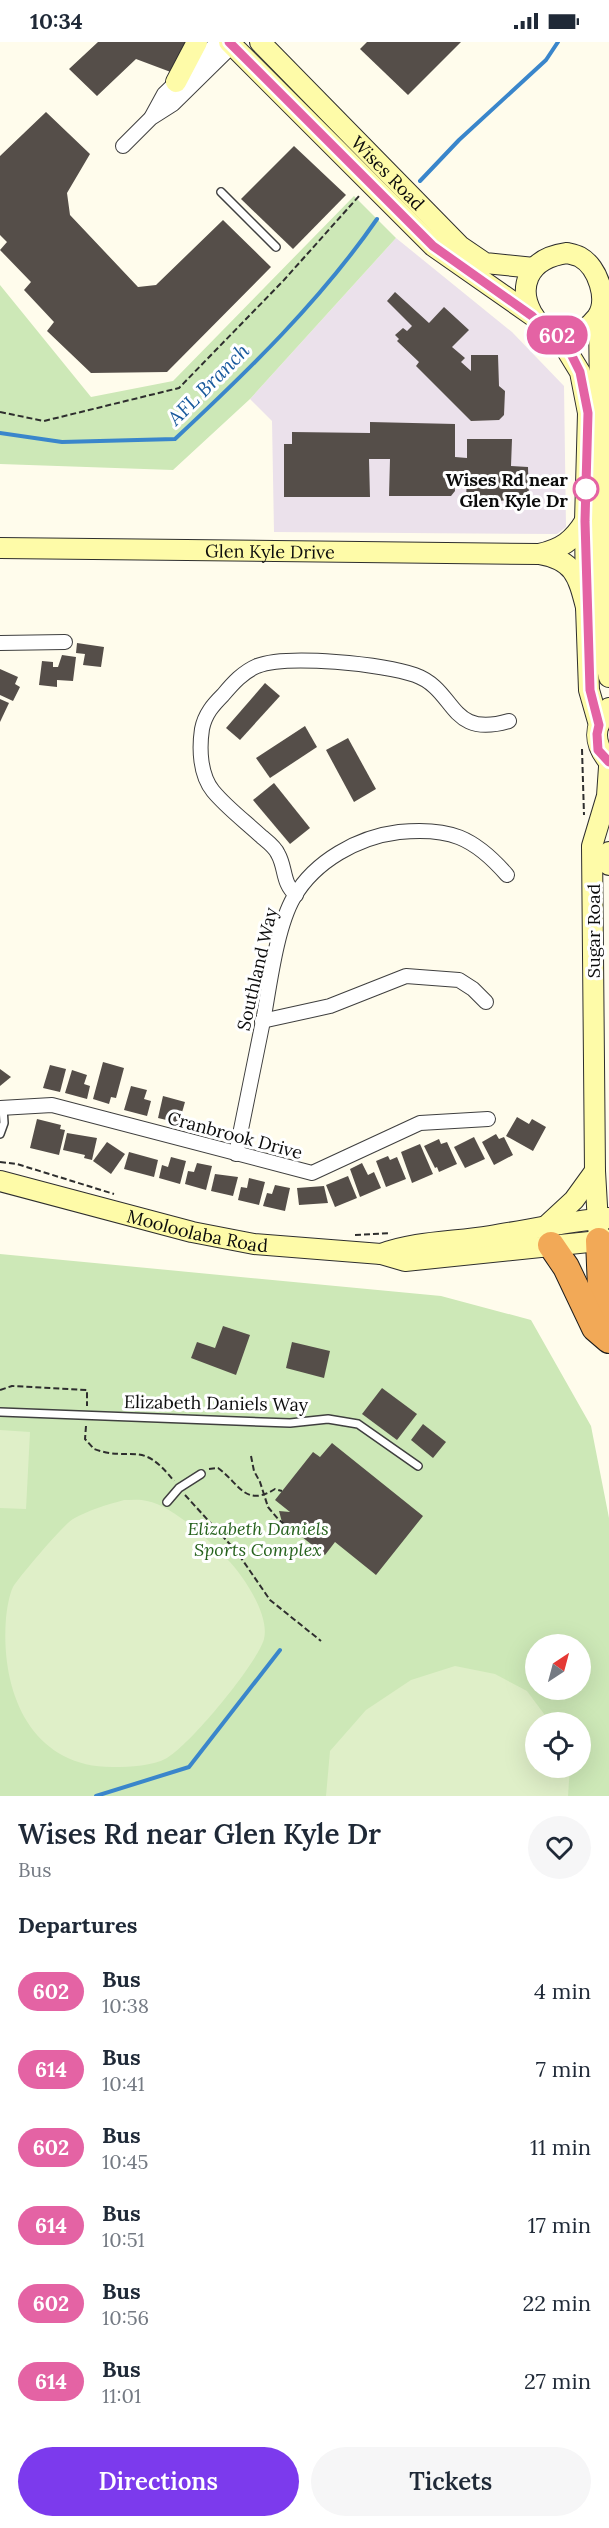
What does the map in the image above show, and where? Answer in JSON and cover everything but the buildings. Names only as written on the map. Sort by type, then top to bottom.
[{"type":"highway","points":[[603,1229],[601,1288],[609,1335]]},
{"type":"highway","points":[[549,1235],[595,1328],[609,1340]]},
{"type":"main road","points":[[176,82],[197,42]]},
{"type":"main road","name":"Wises Road","points":[[260,42],[460,246],[485,263],[534,268]]},
{"type":"main road","name":"Wises Road","points":[[228,43],[433,246],[532,316]]},
{"type":"main road","points":[[599,315],[585,330],[571,335],[558,336],[547,331],[532,316],[525,294],[527,282],[534,268],[553,255],[567,253],[580,257],[590,265],[601,287],[602,301],[599,315],[603,650],[609,676]]},
{"type":"main road","points":[[558,336],[580,372],[588,413],[585,521],[586,607],[590,690],[599,725]]},
{"type":"main road","points":[[539,554],[563,547],[579,532],[585,521]]},
{"type":"main road","name":"Glen Kyle Drive","points":[[0,548],[539,554]]},
{"type":"main road","points":[[539,554],[552,556],[571,567],[578,579],[586,607]]},
{"type":"main road","points":[[609,708],[599,725],[597,734],[598,750],[609,762]]},
{"type":"main road","name":"Sugar Road","points":[[603,1229],[594,1171],[592,846],[607,796],[609,767]]},
{"type":"main road","name":"Sugar Road","points":[[609,852],[609,865]]},
{"type":"main road","points":[[549,1235],[594,1171]]},
{"type":"main road","name":"Mooloolaba Road","points":[[0,1181],[10,1187],[114,1210],[192,1232],[254,1244],[381,1254],[405,1261],[549,1235],[603,1229]]},
{"type":"street","points":[[151,118],[164,94],[176,82],[228,43]]},
{"type":"street","points":[[123,146],[151,118],[173,104],[228,43]]},
{"type":"street","points":[[0,643],[65,642]]},
{"type":"street","points":[[296,894],[287,885],[279,854],[216,794],[207,782],[203,769],[201,743],[205,719],[211,707],[240,677],[257,666],[285,661],[348,663],[405,672],[429,682],[452,709],[465,719],[492,726],[509,721]]},
{"type":"street","name":"Southland Way","points":[[236,1154],[278,945],[296,894],[324,865],[342,851],[363,841],[411,831],[451,834],[470,841],[488,854],[507,875]]},
{"type":"street","points":[[262,1021],[330,1006],[406,976],[459,980],[473,989],[486,1002]]},
{"type":"street","name":"Cranbrook Drive","points":[[2,1108],[52,1105],[312,1173],[420,1123],[488,1119]]},
{"type":"lane","points":[[221,192],[276,247]]},
{"type":"lane","points":[[0,1134],[4,1123],[2,1108]]},
{"type":"lane","name":"Elizabeth Daniels Way","points":[[0,1412],[290,1422],[328,1419],[358,1424],[418,1466]]},
{"type":"lane","points":[[167,1502],[179,1488],[204,1472]]},
{"type":"path","points":[[0,412],[44,420],[179,387],[284,280],[362,192]]},
{"type":"path","points":[[581,738],[584,823]]},
{"type":"path","points":[[0,1162],[17,1164],[120,1195]]},
{"type":"path","points":[[346,1235],[400,1232]]},
{"type":"path","points":[[0,1390],[12,1386],[87,1390],[87,1406]]},
{"type":"path","points":[[86,1425],[85,1438],[90,1447],[105,1452],[146,1455],[165,1470],[237,1552],[270,1600],[321,1641]]},
{"type":"path","points":[[251,1456],[254,1472],[260,1482],[268,1507],[296,1534]]},
{"type":"path","points":[[204,1472],[218,1468],[245,1492],[257,1497],[264,1496],[275,1489],[282,1491]]},
{"type":"shaded area","points":[[396,238],[512,332],[564,386],[566,527],[557,534],[274,532],[272,421],[250,399]]},
{"type":"green space","points":[[354,196],[396,238],[250,399],[173,470],[0,464],[0,285],[91,397],[173,381]]},
{"type":"green space","name":"Elizabeth Daniels Sports Complex","points":[[0,1254],[441,1296],[531,1320],[591,1426],[609,1518],[609,1796],[0,1796]]},
{"type":"green space","points":[[0,1430],[30,1432],[26,1509],[0,1508]]},
{"type":"green space","points":[[124,1500],[141,1500],[157,1504],[179,1517],[211,1543],[233,1566],[254,1596],[265,1629],[259,1651],[236,1684],[206,1721],[177,1750],[167,1758],[155,1763],[114,1767],[85,1764],[61,1755],[42,1740],[27,1721],[16,1698],[9,1673],[6,1618],[13,1587],[61,1530],[79,1516]]},
{"type":"green space","points":[[455,1666],[495,1674],[525,1690],[525,1700],[534,1700],[543,1712],[525,1712],[525,1778],[569,1778],[568,1796],[326,1796],[330,1751],[366,1710],[411,1680]]},
{"type":"waterway","name":"AFL Branch","points":[[420,181],[459,140],[546,60],[558,42]]},
{"type":"waterway","name":"AFL Branch","points":[[0,433],[62,442],[175,439],[229,388],[307,307],[377,219]]},
{"type":"waterway","points":[[96,1796],[189,1767],[280,1650]]},
{"type":"bus line","name":"602","points":[[229,42],[433,246],[532,316],[547,331],[558,336],[571,354],[580,372],[588,413],[585,521],[590,690],[599,725],[598,750],[609,762]]},
{"type":"place","name":"Wises Rd near Glen Kyle Dr","points":[[586,489]]}]
